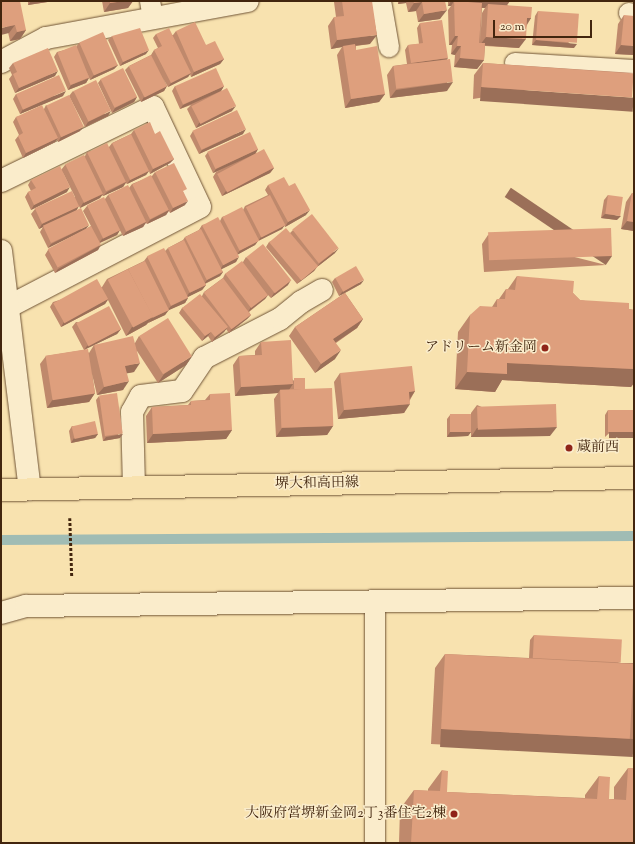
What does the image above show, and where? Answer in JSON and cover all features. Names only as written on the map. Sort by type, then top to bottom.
[{"type":"main road","name":"堺大和高田線","points":[[1,490],[634,478]]},
{"type":"street","points":[[1,62],[46,38],[152,10],[248,1]]},
{"type":"street","points":[[1,181],[153,107],[200,207],[8,307]]},
{"type":"street","points":[[1,251],[30,489]]},
{"type":"street","points":[[134,487],[132,412],[141,396],[182,390],[204,358],[280,319],[300,302],[322,290]]},
{"type":"street","points":[[1,613],[26,606],[634,598]]},
{"type":"lane","points":[[381,1],[389,47]]},
{"type":"lane","points":[[516,63],[634,70]]},
{"type":"lane","points":[[375,602],[375,843]]},
{"type":"path","points":[[70,514],[72,579]]},
{"type":"building","points":[[1,1],[20,1],[26,30],[17,32],[15,25],[1,28]]},
{"type":"building","points":[[110,1],[124,1],[110,3]]},
{"type":"building","points":[[342,1],[372,1],[377,35],[337,40],[334,17],[344,16]]},
{"type":"building","points":[[413,1],[445,1],[447,10],[424,14],[422,2],[414,3]]},
{"type":"building","points":[[454,1],[482,3],[479,43],[485,43],[484,60],[460,58],[461,46],[457,46],[458,36],[455,36]]},
{"type":"building","points":[[488,4],[532,7],[531,18],[527,18],[526,39],[486,37]]},
{"type":"building","points":[[538,11],[579,14],[577,43],[536,40]]},
{"type":"building","points":[[624,15],[634,16],[634,46],[621,45]]},
{"type":"building","points":[[442,20],[448,58],[411,63],[408,45],[423,43],[420,23]]},
{"type":"building","points":[[195,22],[206,45],[215,41],[224,59],[194,72],[176,31]]},
{"type":"building","points":[[140,28],[149,50],[123,62],[112,36]]},
{"type":"building","points":[[169,28],[191,73],[171,83],[154,50],[162,46],[156,34]]},
{"type":"building","points":[[103,32],[118,65],[94,75],[79,43]]},
{"type":"building","points":[[355,44],[356,50],[377,46],[385,94],[351,99],[343,46]]},
{"type":"building","points":[[76,45],[89,77],[71,85],[57,52]]},
{"type":"building","points":[[48,48],[58,71],[19,88],[13,74],[17,72],[13,63]]},
{"type":"building","points":[[151,55],[167,86],[145,98],[129,66]]},
{"type":"building","points":[[450,59],[453,82],[396,89],[393,66]]},
{"type":"building","points":[[483,63],[634,74],[632,97],[481,87]]},
{"type":"building","points":[[123,68],[137,97],[115,108],[101,79]]},
{"type":"building","points":[[216,68],[224,86],[183,105],[175,86]]},
{"type":"building","points":[[59,75],[66,91],[23,110],[16,94]]},
{"type":"building","points":[[96,80],[111,111],[88,122],[74,91]]},
{"type":"building","points":[[227,88],[236,106],[200,124],[191,106]]},
{"type":"building","points":[[69,95],[84,127],[61,137],[46,106]]},
{"type":"building","points":[[42,105],[58,138],[26,153],[18,136],[23,133],[16,117]]},
{"type":"building","points":[[237,110],[246,129],[201,150],[193,131]]},
{"type":"building","points":[[150,122],[155,134],[160,131],[174,159],[153,169],[134,130]]},
{"type":"building","points":[[250,132],[258,149],[215,169],[207,152]]},
{"type":"building","points":[[131,134],[149,171],[130,180],[112,143]]},
{"type":"building","points":[[107,143],[126,182],[106,191],[87,153]]},
{"type":"building","points":[[264,149],[274,168],[227,192],[217,174]]},
{"type":"building","points":[[84,155],[103,194],[84,203],[65,164]]},
{"type":"building","points":[[174,163],[187,189],[183,191],[188,201],[173,208],[155,172]]},
{"type":"building","points":[[60,166],[70,187],[34,205],[28,192],[36,188],[31,180]]},
{"type":"building","points":[[151,175],[169,210],[150,219],[132,185]]},
{"type":"building","points":[[284,177],[289,186],[295,183],[310,210],[288,222],[268,185]]},
{"type":"building","points":[[128,185],[146,222],[126,231],[108,195]]},
{"type":"building","points":[[72,191],[79,206],[42,224],[35,208]]},
{"type":"building","points":[[632,193],[634,194],[634,222],[627,221]]},
{"type":"building","points":[[270,195],[285,225],[261,238],[246,207]]},
{"type":"building","points":[[608,195],[623,197],[620,216],[605,214]]},
{"type":"building","points":[[104,197],[120,230],[103,239],[87,205]]},
{"type":"building","points":[[242,207],[259,241],[240,251],[222,217]]},
{"type":"building","points":[[81,208],[89,225],[51,243],[43,226]]},
{"type":"building","points":[[312,214],[338,248],[319,263],[292,229]]},
{"type":"building","points":[[218,217],[239,257],[223,265],[202,225]]},
{"type":"building","points":[[91,226],[101,245],[58,268],[48,249]]},
{"type":"building","points":[[286,228],[318,266],[301,280],[269,242]]},
{"type":"building","points":[[611,228],[612,256],[489,260],[488,232]]},
{"type":"building","points":[[201,229],[223,272],[207,280],[185,237]]},
{"type":"building","points":[[184,240],[206,285],[190,293],[168,248]]},
{"type":"building","points":[[263,244],[291,280],[275,293],[246,257]]},
{"type":"building","points":[[164,248],[188,297],[171,306],[147,256]]},
{"type":"building","points":[[145,261],[169,310],[152,318],[153,317],[128,269]]},
{"type":"building","points":[[242,261],[268,295],[251,308],[225,274]]},
{"type":"building","points":[[356,266],[364,280],[343,292],[335,278]]},
{"type":"building","points":[[128,269],[153,317],[133,327],[108,280]]},
{"type":"building","name":"アドリーム新金岡","points":[[517,276],[574,281],[573,293],[580,300],[629,303],[629,309],[634,310],[634,369],[507,363],[507,374],[467,372],[470,315],[480,306],[497,307],[497,299],[505,299],[506,289],[515,290]]},
{"type":"building","points":[[223,278],[251,315],[232,329],[204,292]]},
{"type":"building","points":[[97,279],[108,299],[64,323],[53,303]]},
{"type":"building","points":[[345,293],[363,319],[333,339],[341,350],[321,364],[295,327]]},
{"type":"building","points":[[200,294],[228,327],[215,337],[211,332],[205,336],[182,308]]},
{"type":"building","points":[[109,306],[121,329],[89,346],[76,323]]},
{"type":"building","points":[[168,318],[192,356],[163,374],[139,336]]},
{"type":"building","points":[[133,336],[140,363],[125,366],[129,381],[104,387],[94,345]]},
{"type":"building","points":[[291,340],[293,384],[241,387],[239,356],[262,355],[261,342]]},
{"type":"building","points":[[88,349],[95,393],[53,400],[46,356]]},
{"type":"building","points":[[412,366],[415,391],[409,392],[410,404],[344,410],[340,373]]},
{"type":"building","points":[[294,378],[305,378],[305,389],[294,389]]},
{"type":"building","points":[[332,388],[333,426],[281,428],[280,390]]},
{"type":"building","points":[[117,393],[123,434],[105,436],[99,396]]},
{"type":"building","points":[[230,393],[232,430],[153,434],[152,407],[191,405],[191,401],[210,400],[210,394]]},
{"type":"building","points":[[556,404],[557,427],[478,430],[477,407]]},
{"type":"building","points":[[608,410],[634,410],[634,432],[608,432]]},
{"type":"building","points":[[450,414],[471,414],[471,432],[450,432]]},
{"type":"building","points":[[95,421],[98,434],[75,439],[72,426]]},
{"type":"building","points":[[534,635],[622,640],[621,663],[533,658]]},
{"type":"building","points":[[445,654],[634,664],[630,739],[441,729]]},
{"type":"building","name":"大阪府営堺新金岡2丁3番住宅2棟","points":[[628,768],[634,768],[634,843],[411,843],[414,790],[440,791],[442,770],[448,771],[447,792],[597,799],[599,776],[610,777],[609,799],[626,800]]},
{"type":"waterway","points":[[1,540],[634,536]]},
{"type":"place","name":"アドリーム新金岡","points":[[545,348]]},
{"type":"place","name":"蔵前西","points":[[569,448]]},
{"type":"place","name":"大阪府営堺新金岡2丁3番住宅2棟","points":[[454,814]]}]
